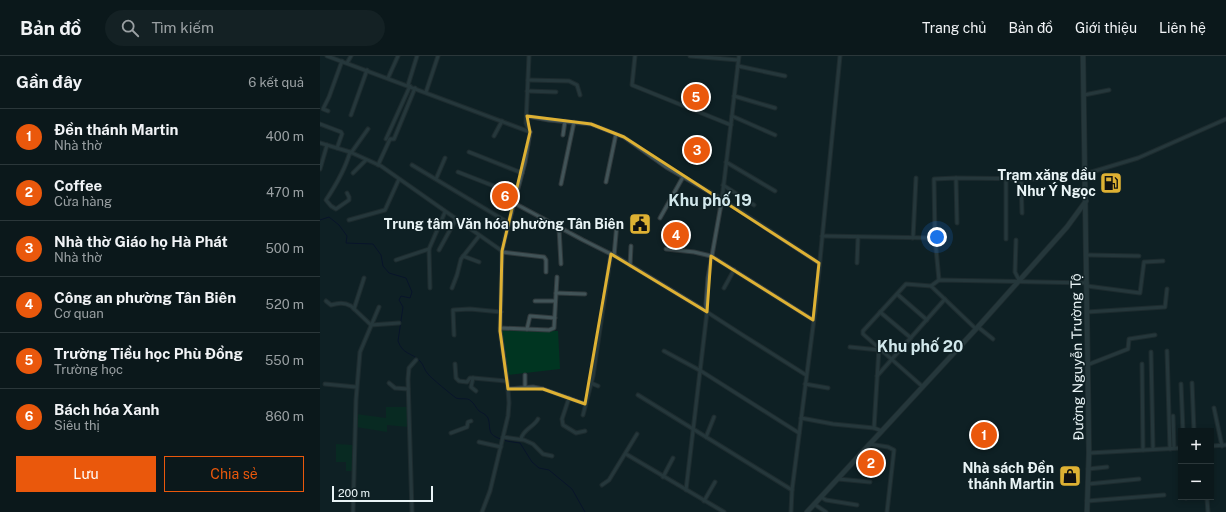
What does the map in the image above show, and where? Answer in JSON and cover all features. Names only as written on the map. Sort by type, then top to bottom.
[{"type":"main road","name":"Đường Nguyễn Trường Tộ","points":[[1083,56],[1089,453],[1087,512]]},
{"type":"main road","points":[[807,512],[977,328],[1067,226],[1086,201]]},
{"type":"street","points":[[327,56],[530,132]]},
{"type":"street","points":[[347,63],[351,56]]},
{"type":"street","points":[[388,78],[398,56]]},
{"type":"street","points":[[386,139],[409,86],[417,56]]},
{"type":"street","points":[[426,92],[438,56]]},
{"type":"street","points":[[482,512],[490,491],[508,416],[508,389],[500,328],[502,251],[522,173],[530,132],[527,126],[528,56]]},
{"type":"street","points":[[635,56],[632,85],[731,125]]},
{"type":"street","points":[[686,490],[701,371],[707,312],[706,304],[712,256],[722,199],[739,58],[690,56]]},
{"type":"street","points":[[791,512],[792,490],[813,320],[840,56]]},
{"type":"street","points":[[328,111],[323,109],[330,98],[342,61]]},
{"type":"street","points":[[738,66],[785,76]]},
{"type":"street","points":[[351,115],[367,70]]},
{"type":"street","points":[[528,80],[570,81],[577,86],[580,95]]},
{"type":"street","points":[[378,165],[390,139],[394,139],[415,88]]},
{"type":"street","points":[[1084,95],[1109,90]]},
{"type":"street","points":[[527,91],[556,92]]},
{"type":"street","points":[[734,96],[775,108]]},
{"type":"street","points":[[527,116],[565,122],[591,124],[624,137],[666,167],[722,199],[819,263]]},
{"type":"street","points":[[732,116],[775,135]]},
{"type":"street","points":[[1085,174],[1138,158],[1226,119]]},
{"type":"street","points":[[494,136],[502,122]]},
{"type":"street","points":[[563,135],[565,122]]},
{"type":"street","points":[[561,184],[574,122]]},
{"type":"street","points":[[320,124],[341,132],[342,134],[336,148]]},
{"type":"street","points":[[347,193],[349,200],[336,209],[326,200],[336,186],[350,152],[368,129]]},
{"type":"street","points":[[606,182],[616,134]]},
{"type":"street","points":[[320,144],[350,152],[378,165],[502,251],[544,257],[546,260],[546,272]]},
{"type":"street","points":[[320,169],[327,145]]},
{"type":"street","points":[[469,152],[522,173]]},
{"type":"street","points":[[436,179],[445,158]]},
{"type":"street","points":[[353,173],[366,160]]},
{"type":"street","points":[[726,162],[775,191]]},
{"type":"street","points":[[412,165],[509,223]]},
{"type":"street","points":[[458,172],[516,195]]},
{"type":"street","points":[[660,218],[683,177]]},
{"type":"street","points":[[912,238],[916,178]]},
{"type":"street","points":[[939,280],[935,238],[933,180],[935,178],[1037,179]]},
{"type":"street","points":[[956,178],[958,224]]},
{"type":"street","points":[[1006,178],[1006,239]]},
{"type":"street","points":[[1021,178],[1022,213]]},
{"type":"street","points":[[348,220],[385,210],[399,179]]},
{"type":"street","points":[[723,185],[754,205]]},
{"type":"street","points":[[514,203],[612,255],[707,312],[806,375]]},
{"type":"street","points":[[430,288],[429,249],[445,212]]},
{"type":"street","points":[[439,250],[456,219]]},
{"type":"street","points":[[583,415],[591,383],[617,223]]},
{"type":"street","points":[[559,228],[561,264]]},
{"type":"street","points":[[452,288],[460,261],[479,236]]},
{"type":"street","points":[[822,236],[935,238]]},
{"type":"street","points":[[857,263],[858,236]]},
{"type":"street","points":[[1016,240],[1015,272],[1018,281]]},
{"type":"street","points":[[630,266],[631,246]]},
{"type":"street","points":[[396,260],[429,249]]},
{"type":"street","points":[[666,250],[694,252],[712,256],[813,320]]},
{"type":"street","points":[[1087,255],[1139,256]]},
{"type":"street","points":[[463,256],[479,262]]},
{"type":"street","points":[[931,286],[939,280],[1018,281],[1087,284],[1140,293],[1144,262],[1163,261]]},
{"type":"street","points":[[724,288],[734,270]]},
{"type":"street","points":[[500,328],[552,330],[555,318],[557,277]]},
{"type":"street","points":[[354,309],[364,278]]},
{"type":"street","points":[[923,387],[879,349],[862,332],[906,284],[931,286],[977,328],[993,339]]},
{"type":"street","points":[[1087,312],[1165,307],[1167,289]]},
{"type":"street","points":[[556,293],[586,294]]},
{"type":"street","points":[[897,294],[927,320]]},
{"type":"street","points":[[877,376],[945,299]]},
{"type":"street","points":[[326,301],[331,305],[336,301],[347,304],[371,325],[399,323]]},
{"type":"street","points":[[535,301],[555,301]]},
{"type":"street","points":[[352,512],[356,387],[360,349],[377,315],[379,307]]},
{"type":"street","points":[[454,335],[454,310],[470,309],[501,312]]},
{"type":"street","points":[[880,312],[911,338]]},
{"type":"street","points":[[527,329],[530,316],[555,318]]},
{"type":"street","points":[[1087,365],[1128,349],[1129,339],[1155,335]]},
{"type":"street","points":[[850,347],[879,349]]},
{"type":"street","points":[[874,428],[879,349]]},
{"type":"street","points":[[664,351],[701,371],[799,433]]},
{"type":"street","points":[[1167,351],[1170,449]]},
{"type":"street","points":[[1151,352],[1153,450]]},
{"type":"street","points":[[412,512],[408,389],[410,368],[416,360]]},
{"type":"street","points":[[455,364],[457,380],[465,383],[473,378],[506,381]]},
{"type":"street","points":[[1142,364],[1143,450]]},
{"type":"street","points":[[525,375],[525,388]]},
{"type":"street","points":[[473,378],[471,387],[476,392]]},
{"type":"street","points":[[1192,382],[1194,428]]},
{"type":"street","points":[[389,383],[395,388],[408,389]]},
{"type":"street","points":[[591,383],[598,386]]},
{"type":"street","points":[[325,384],[356,387]]},
{"type":"street","points":[[805,384],[828,388]]},
{"type":"street","points":[[1181,384],[1183,428]]},
{"type":"street","points":[[508,389],[543,389],[586,404]]},
{"type":"street","points":[[638,395],[792,490]]},
{"type":"street","points":[[569,398],[562,419],[563,425],[576,433],[584,432]]},
{"type":"street","points":[[1214,408],[1224,446]]},
{"type":"street","points":[[1173,416],[1174,448]]},
{"type":"street","points":[[706,437],[714,417]]},
{"type":"street","points":[[521,439],[523,433],[536,423],[538,418]]},
{"type":"street","points":[[801,418],[833,424],[874,428],[882,431]]},
{"type":"street","points":[[451,434],[467,426],[468,422],[471,421]]},
{"type":"street","points":[[602,486],[608,481],[637,434]]},
{"type":"street","points":[[503,439],[521,439],[533,444],[543,454],[552,456]]},
{"type":"street","points":[[479,442],[501,447]]},
{"type":"street","points":[[869,444],[888,446],[894,450],[887,512]]},
{"type":"street","points":[[1089,453],[1178,448]]},
{"type":"street","points":[[626,454],[724,512]]},
{"type":"street","points":[[663,477],[673,458]]},
{"type":"street","points":[[1088,469],[1107,467]]},
{"type":"street","points":[[838,479],[870,482]]},
{"type":"street","points":[[1088,484],[1139,479]]},
{"type":"street","points":[[704,501],[715,482]]},
{"type":"street","points":[[1087,501],[1164,495]]},
{"type":"street","points":[[821,497],[826,500],[857,505]]},
{"type":"street","points":[[1207,500],[1208,512]]},
{"type":"street","points":[[814,504],[826,512]]},
{"type":"street","points":[[714,512],[716,508]]},
{"type":"highlighted area","points":[[527,116],[591,124],[624,137],[819,263],[813,320],[711,256],[707,312],[611,254],[585,404],[543,389],[508,389],[500,331],[502,251],[530,132]]},
{"type":"green space","points":[[502,329],[558,331],[560,369],[507,375]]},
{"type":"green space","points":[[386,407],[408,407],[408,427],[387,425],[387,432],[356,427],[356,414],[386,418]]},
{"type":"green space","points":[[336,444],[353,445],[353,471],[346,471],[346,462],[336,462]]},
{"type":"waterway","points":[[320,220],[329,217],[339,225],[347,236],[346,243],[373,244],[381,255],[383,266],[389,273],[406,278],[412,292],[410,298],[401,296],[399,300],[403,307],[398,341],[402,349],[417,358],[430,376],[456,398],[468,399],[472,402],[479,411],[487,417],[490,431],[493,435],[505,440],[520,443],[532,462],[539,468],[549,470],[572,489],[585,512]]},
{"type":"place","name":"Trường Tiểu học Phù Đổng","points":[[696,97]]},
{"type":"place","name":"Nhà thờ Giáo họ Hà Phát","points":[[697,150]]},
{"type":"place","name":"Trạm xăng dầu Như Ý Ngọc","points":[[1111,183]]},
{"type":"place","name":"Bách hóa Xanh","points":[[505,196]]},
{"type":"place","name":"Trung tâm Văn hóa phường Tân Biên","points":[[640,224]]},
{"type":"place","name":"Công an phường Tân Biên","points":[[676,235]]},
{"type":"place","name":"Đền thánh Martin","points":[[984,435]]},
{"type":"place","name":"Coffee","points":[[871,463]]},
{"type":"place","name":"Nhà sách Đền thánh Martin","points":[[1070,476]]},
{"type":"district","name":"Khu phố 19","points":[[710,200]]},
{"type":"district","name":"Khu phố 20","points":[[920,346]]}]
